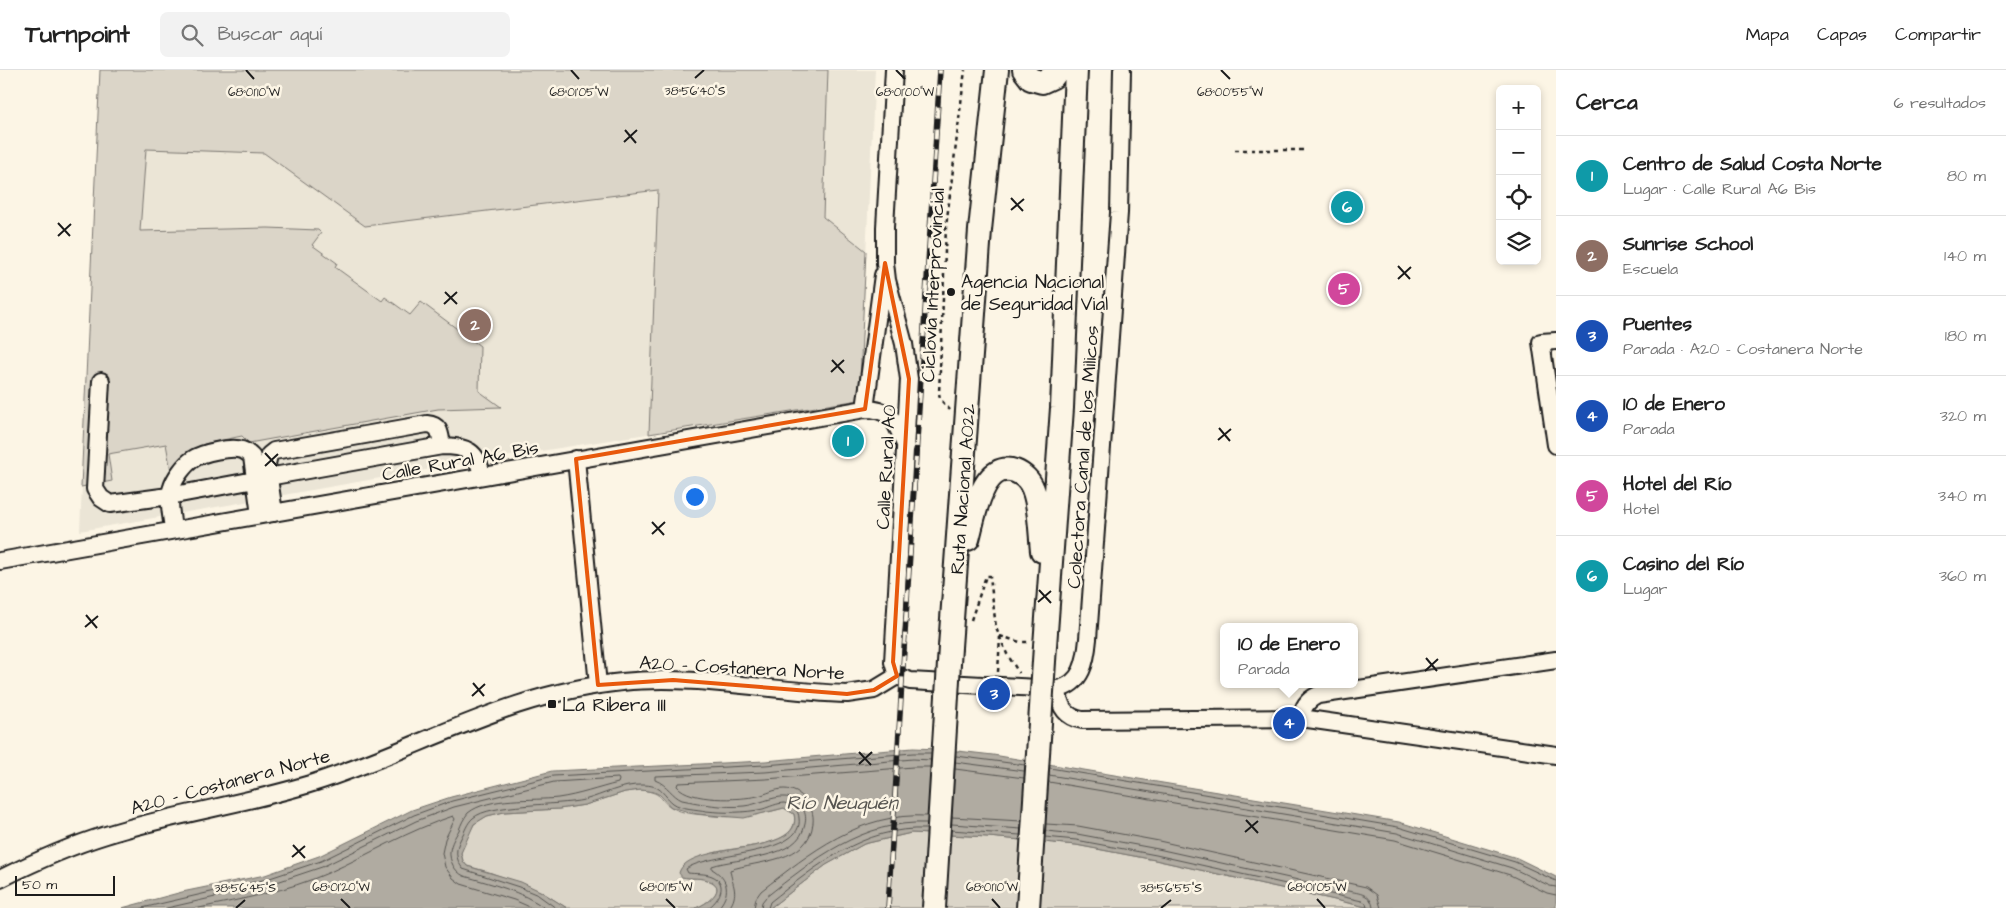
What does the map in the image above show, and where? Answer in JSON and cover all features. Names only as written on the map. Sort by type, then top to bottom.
[{"type":"highway","name":"Ruta Nacional A022","points":[[934,908],[950,647],[980,230],[997,70]]},
{"type":"highway","points":[[1024,70],[1031,79],[1042,82],[1053,77],[1058,70]]},
{"type":"highway","points":[[1028,908],[1062,408],[1076,70]]},
{"type":"highway","points":[[956,579],[987,481],[998,471],[1012,470],[1019,472],[1030,483],[1036,497],[1048,604]]},
{"type":"street","name":"Calle Rural A0","points":[[894,70],[885,227],[885,263],[887,280],[908,362],[909,394],[893,662],[897,676]]},
{"type":"street","name":"Colectora Canal de los Milicos","points":[[1058,689],[1073,683],[1079,675],[1087,653],[1119,213],[1122,70]]},
{"type":"street","name":"Calle Rural A0","points":[[865,409],[885,263]]},
{"type":"street","points":[[1556,341],[1541,342],[1556,445]]},
{"type":"street","points":[[101,381],[95,489],[101,498],[110,504],[169,496],[442,446],[454,446],[472,453],[477,458],[482,476]]},
{"type":"street","name":"Calle Rural A6 Bis","points":[[0,561],[865,409],[878,409],[886,412],[897,425],[906,447]]},
{"type":"street","points":[[262,478],[267,459],[274,451],[427,424],[435,425],[440,432],[442,446]]},
{"type":"street","points":[[173,530],[169,496],[174,481],[193,458],[234,448],[242,449],[252,457],[262,478],[267,514]]},
{"type":"street","points":[[576,459],[598,685]]},
{"type":"street","points":[[1301,718],[1305,704],[1318,695],[1556,660]]},
{"type":"street","points":[[897,676],[910,681],[1058,689],[1062,708],[1070,717],[1082,720],[1301,718],[1556,755]]},
{"type":"street","name":"A20 - Costanera Norte","points":[[0,879],[61,851],[106,835],[316,782],[520,702],[557,692],[622,682],[673,680],[847,694],[874,690],[897,676]]},
{"type":"path","name":"Ciclovía Interprovincial","points":[[953,413],[940,399],[939,393],[947,222],[965,70]]},
{"type":"path","points":[[1235,150],[1305,150]]},
{"type":"path","points":[[970,625],[986,576],[990,576],[995,624],[1007,654],[1028,688]]},
{"type":"path","points":[[1000,636],[1020,642]]},
{"type":"path","points":[[996,686],[1000,636]]},
{"type":"highlighted area","points":[[885,263],[909,379],[893,662],[897,676],[874,690],[847,694],[673,680],[598,685],[576,459],[865,409]]},
{"type":"shaded area","points":[[100,70],[875,70],[859,400],[454,465],[80,531]]},
{"type":"shaded area","points":[[100,70],[828,70],[823,217],[866,251],[859,400],[649,434],[658,190],[365,226],[264,153],[146,149],[140,231],[268,228],[318,230],[321,233],[312,245],[337,263],[335,267],[382,301],[385,297],[410,315],[421,302],[480,346],[479,391],[501,407],[438,409],[249,443],[242,436],[204,444],[171,471],[166,444],[108,454],[112,481],[81,487]]},
{"type":"shaded area","points":[[641,790],[658,795],[668,805],[677,810],[696,814],[725,817],[744,816],[784,808],[794,814],[793,826],[787,834],[775,840],[717,852],[708,855],[698,862],[682,877],[707,880],[715,884],[717,888],[716,893],[709,901],[695,908],[567,908],[540,891],[467,866],[463,861],[461,853],[463,845],[474,824],[487,816],[504,812],[559,809],[585,805],[625,792]]},
{"type":"shaded area","points":[[911,833],[988,837],[1076,845],[1155,860],[1371,908],[770,908],[826,865],[864,844]]},
{"type":"water","name":"Río Neuquén","points":[[913,748],[993,755],[1399,822],[1517,858],[1556,877],[1556,908],[1371,908],[1155,860],[1076,845],[988,837],[911,833],[864,844],[826,865],[770,908],[695,908],[709,901],[716,893],[717,888],[715,884],[707,880],[682,877],[679,873],[687,863],[702,856],[765,843],[782,837],[793,828],[794,814],[784,808],[744,818],[697,814],[671,807],[660,795],[641,790],[625,792],[585,805],[559,809],[504,812],[487,816],[474,824],[461,853],[463,861],[467,866],[521,882],[540,891],[567,908],[122,908],[182,892],[265,875],[319,856],[412,810],[451,797],[552,771],[765,761]]},
{"type":"railway","points":[[888,908],[940,70]]},
{"type":"place","name":"Casino del Río","points":[[1347,207]]},
{"type":"place","name":"Hotel del Río","points":[[1344,289]]},
{"type":"place","name":"Agencia Nacional de Seguridad Vial","points":[[951,292]]},
{"type":"place","name":"Sunrise School","points":[[475,325]]},
{"type":"place","name":"Centro de Salud Costa Norte","points":[[848,441]]},
{"type":"place","name":"Puentes","points":[[994,694]]},
{"type":"place","name":"La Ribera III","points":[[552,704]]},
{"type":"place","name":"10 de Enero","points":[[1289,723]]}]
